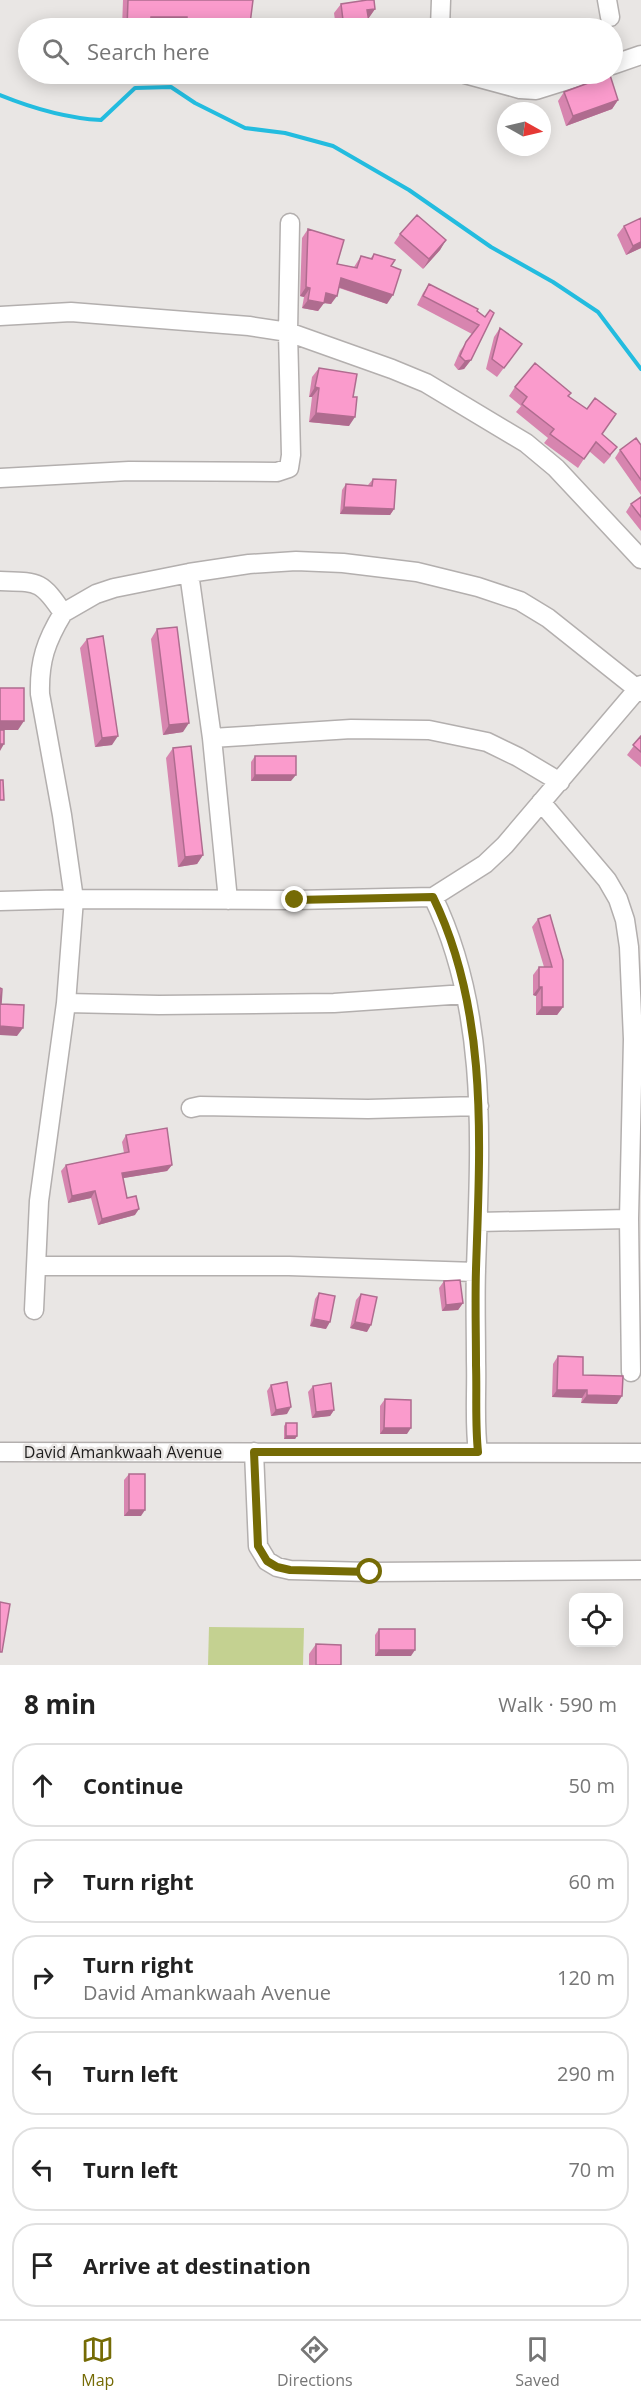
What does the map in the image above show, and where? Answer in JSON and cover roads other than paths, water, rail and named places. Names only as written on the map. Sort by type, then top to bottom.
[{"type":"street","points":[[440,18],[441,0]]},
{"type":"street","points":[[623,61],[641,55]]},
{"type":"street","points":[[502,84],[536,90],[555,84]]},
{"type":"street","points":[[0,478],[129,471],[285,471],[289,468],[291,455],[288,333],[290,223]]},
{"type":"street","points":[[0,316],[71,312],[249,326],[288,333],[350,353],[426,383],[526,443],[556,468],[641,559]]},
{"type":"street","points":[[0,901],[74,899],[228,900],[433,897],[485,864],[505,845],[640,689],[548,618],[520,602],[478,587],[417,572],[343,563],[249,564],[114,588],[96,594],[63,613],[49,636],[39,675],[40,694],[62,815],[74,899],[66,1003],[39,1201],[34,1310]]},
{"type":"street","points":[[189,573],[212,738],[228,900]]},
{"type":"street","points":[[0,581],[39,584],[49,591],[63,613]]},
{"type":"street","points":[[212,738],[351,729],[429,730],[487,742],[560,782]]},
{"type":"street","points":[[541,802],[607,880],[618,899],[625,920],[629,947],[633,1039],[629,1219],[631,1372]]},
{"type":"street","points":[[433,897],[445,921],[455,951],[465,994],[473,1037],[479,1106],[476,1272],[478,1452]]},
{"type":"street","points":[[66,1003],[147,1005],[334,1003],[465,994]]},
{"type":"street","points":[[191,1108],[200,1106],[368,1109],[479,1106]]},
{"type":"street","points":[[478,1222],[629,1219]]},
{"type":"street","points":[[36,1266],[289,1266],[476,1272]]},
{"type":"street","name":"David Amankwaah Avenue","points":[[0,1452],[641,1453]]},
{"type":"street","points":[[254,1452],[258,1546],[267,1561],[277,1567],[290,1570],[370,1572],[641,1570]]},
{"type":"waterway","points":[[0,95],[49,112],[101,120],[135,88],[171,87],[195,103],[245,128],[285,133],[333,146],[409,190],[491,247],[553,282],[598,312],[641,369]]}]
